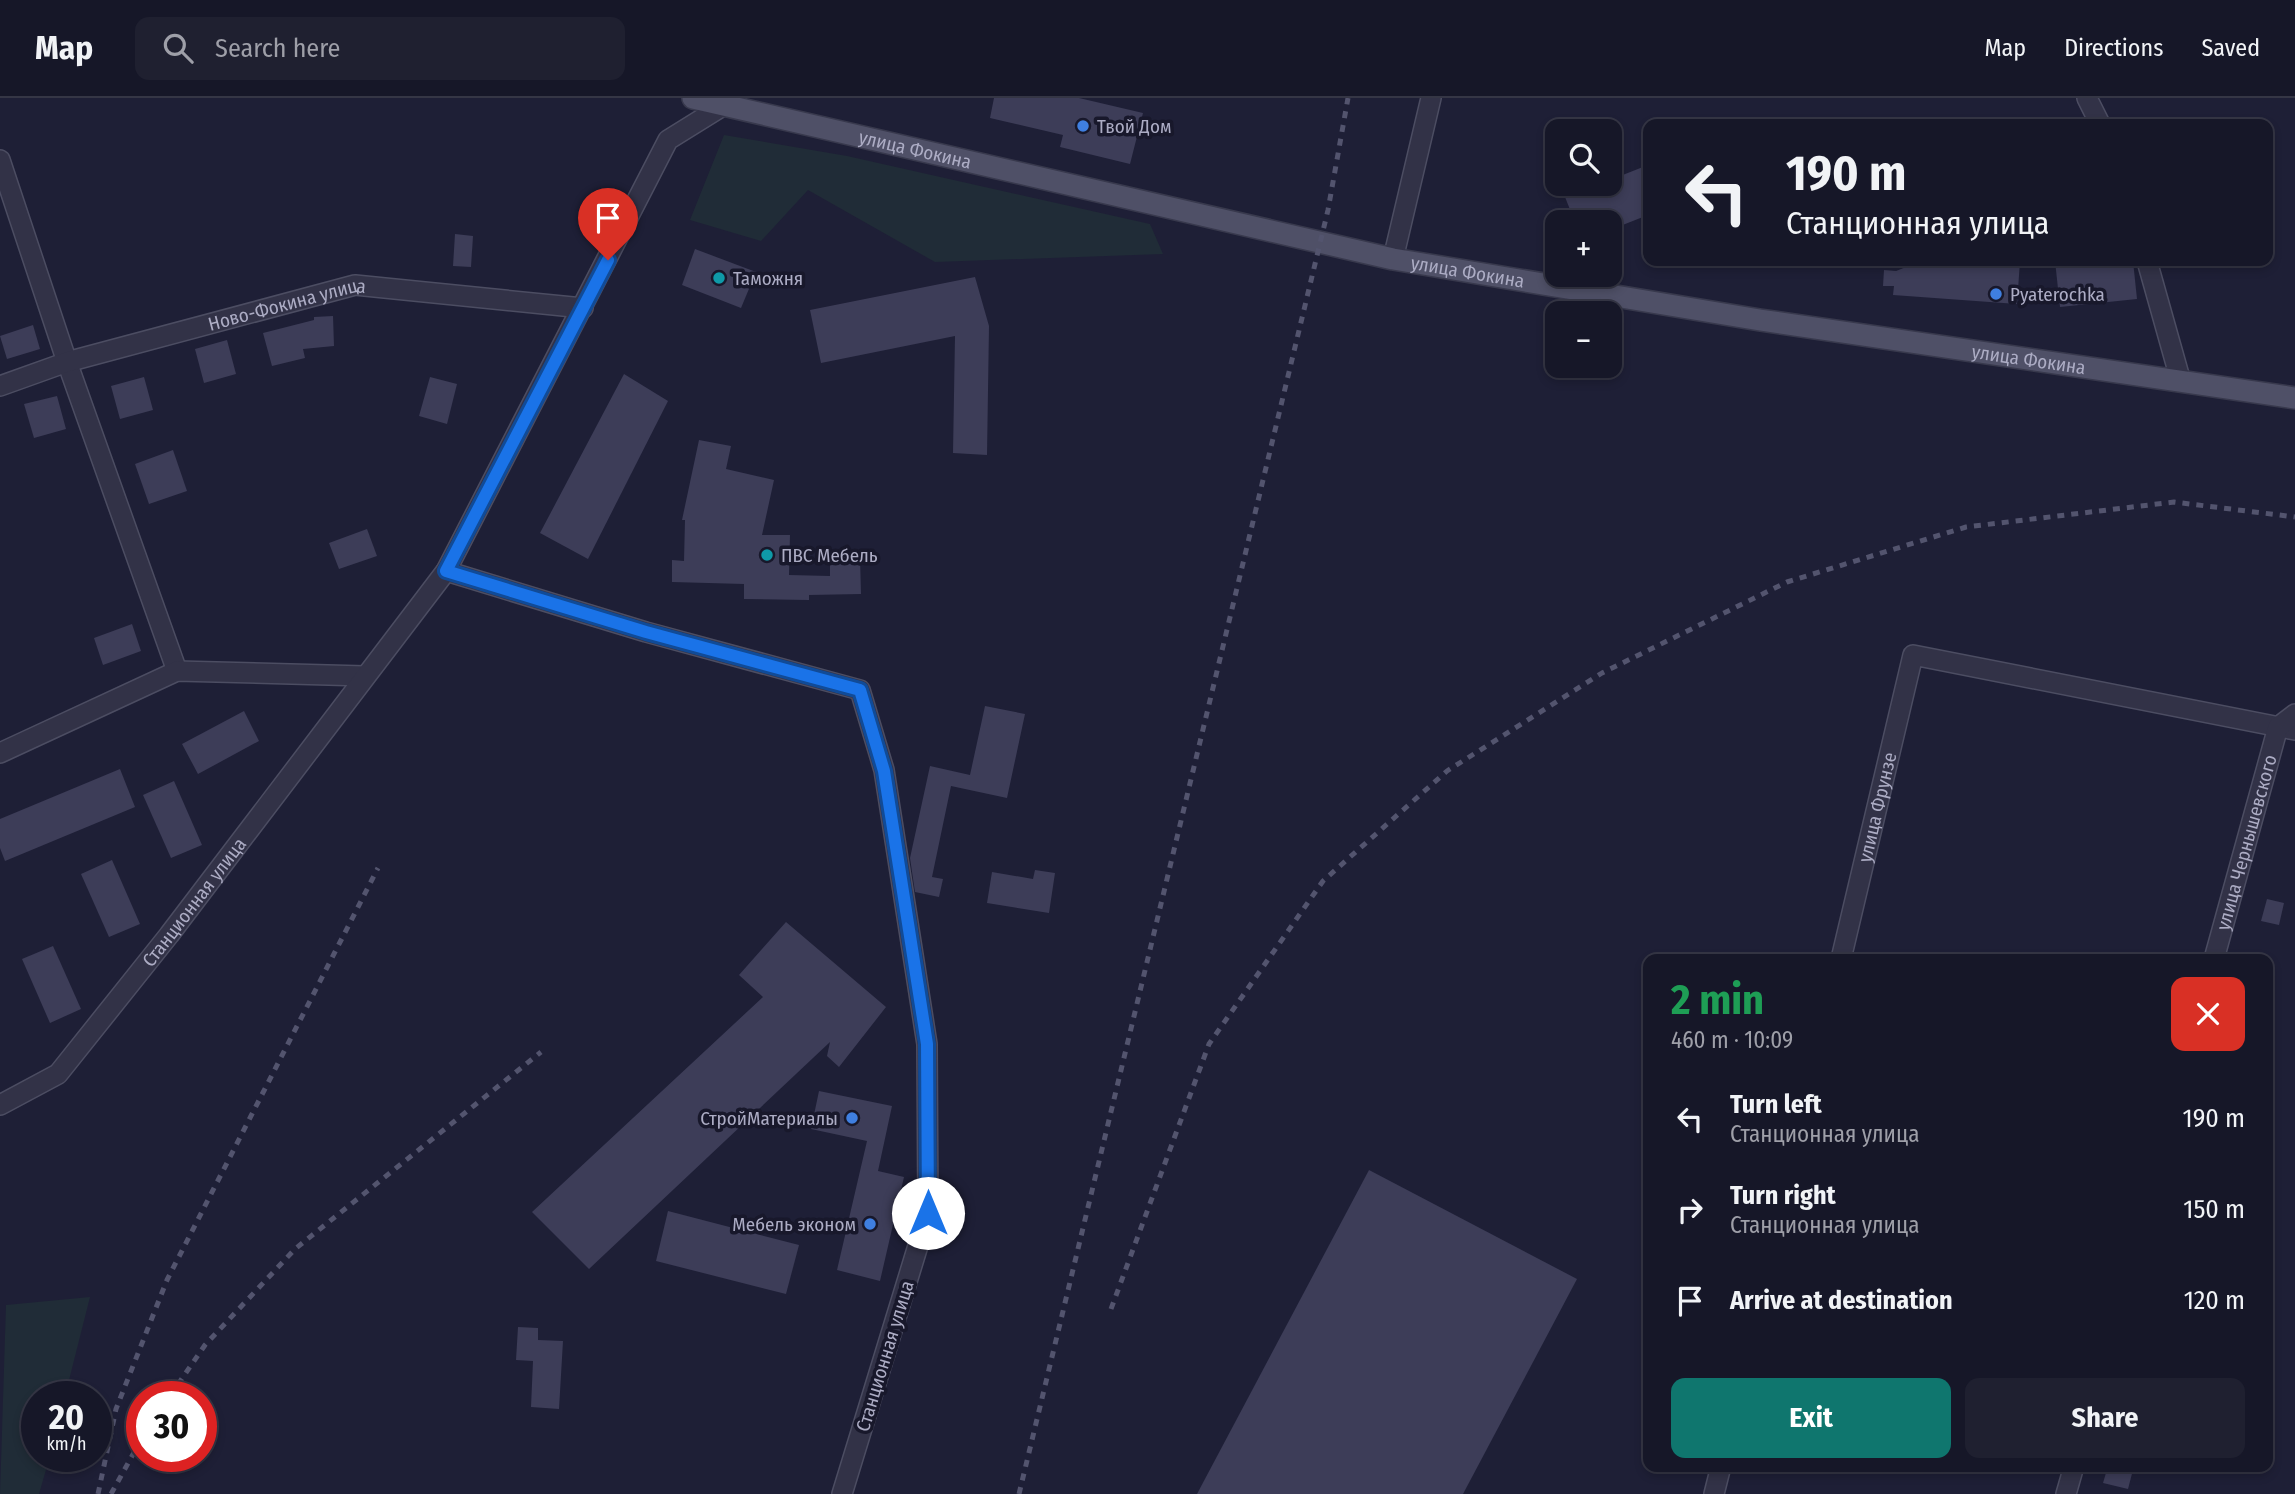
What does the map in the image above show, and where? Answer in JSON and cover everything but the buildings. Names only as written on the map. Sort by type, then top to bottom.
[{"type":"main road","name":"улица Фокина","points":[[693,98],[726,101],[1393,259],[1760,320],[2295,398]]},
{"type":"street","points":[[1393,259],[1431,98]]},
{"type":"street","points":[[2087,98],[2098,119]]},
{"type":"street","name":"Станционная улица","points":[[0,1105],[58,1074],[169,934],[446,571],[668,140],[726,101]]},
{"type":"street","points":[[0,160],[67,362],[177,671]]},
{"type":"street","points":[[2148,266],[2181,382]]},
{"type":"street","name":"Ново-Фокина улица","points":[[0,386],[67,362],[355,285],[583,308]]},
{"type":"street","name":"Станционная улица","points":[[446,571],[646,632],[860,690],[884,771],[927,1044],[928,1213],[842,1494]]},
{"type":"street","name":"улица Фрунзе","points":[[1842,954],[1913,655],[2287,728]]},
{"type":"street","points":[[0,753],[177,671],[365,676]]},
{"type":"street","points":[[2287,728],[2295,714]]},
{"type":"street","name":"улица Чернышевского","points":[[2216,954],[2287,728]]},
{"type":"street","points":[[1714,1494],[1720,1472]]},
{"type":"street","points":[[2066,1494],[2072,1472]]},
{"type":"shaded area","points":[[724,135],[847,156],[1150,224],[1163,254],[935,262],[808,190],[761,241],[690,220]]},
{"type":"shaded area","points":[[90,1297],[69,1381],[21,1381],[21,1472],[45,1472],[39,1494],[0,1494],[6,1305]]},
{"type":"railway","points":[[1019,1494],[1328,210],[1348,98]]},
{"type":"railway","points":[[1111,1309],[1209,1044],[1323,881],[1447,771],[1602,673],[1787,582],[1966,527],[2174,502],[2295,517]]},
{"type":"railway","points":[[98,1494],[116,1409],[167,1280],[378,868]]},
{"type":"railway","points":[[180,1381],[205,1345],[295,1249],[541,1052]]},
{"type":"railway","points":[[111,1494],[126,1467]]},
{"type":"place","name":"Твой Дом","points":[[1083,126]]},
{"type":"place","name":"Таможня","points":[[719,278]]},
{"type":"place","name":"Pyaterochka","points":[[1996,294]]},
{"type":"place","name":"ПВС Мебель","points":[[767,555]]},
{"type":"place","name":"СтройМатериалы","points":[[852,1118]]},
{"type":"place","name":"Мебель эконом","points":[[870,1224]]},
{"type":"route","points":[[608,260],[446,571],[646,632],[860,690],[884,771],[927,1044],[928,1213]]}]
